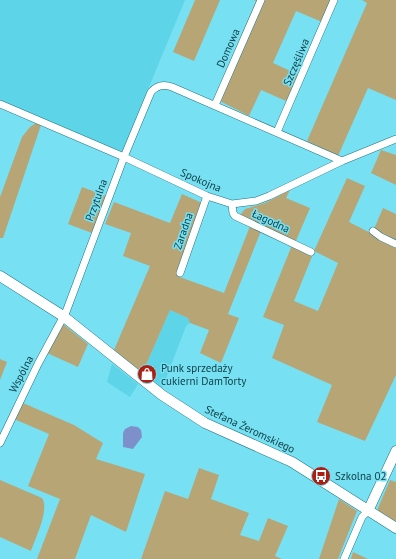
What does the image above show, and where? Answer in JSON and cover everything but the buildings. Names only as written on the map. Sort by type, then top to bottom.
[{"type":"street","name":"Domowa","points":[[214,105],[261,0]]},
{"type":"street","name":"Szczęśliwa","points":[[277,132],[334,0]]},
{"type":"street","name":"Przytulna","points":[[63,316],[124,157],[151,92],[158,86],[167,85],[214,105]]},
{"type":"street","name":"Spokojna","points":[[0,104],[124,157],[207,196],[232,204],[256,201],[269,196],[342,161],[396,138]]},
{"type":"street","points":[[214,105],[342,161]]},
{"type":"street","name":"Zaradna","points":[[180,273],[207,196]]},
{"type":"street","name":"Łagodna","points":[[232,204],[232,213],[235,216],[311,252]]},
{"type":"street","points":[[373,231],[381,237],[396,244]]},
{"type":"street","name":"Stefana Żeromskiego","points":[[0,276],[63,316],[162,395],[193,415],[206,423],[292,462],[396,528]]},
{"type":"street","name":"Wspólna","points":[[0,443],[27,385],[63,316]]},
{"type":"street","points":[[344,559],[362,517],[368,511],[396,451]]},
{"type":"shaded area","points":[[0,0],[185,0],[122,152],[0,100]]},
{"type":"shaded area","points":[[195,0],[220,0],[194,61],[173,52]]},
{"type":"shaded area","points":[[254,0],[331,0],[322,22],[296,11],[273,63],[299,75],[286,101],[261,90],[249,116],[214,98],[256,1]]},
{"type":"shaded area","points":[[362,0],[396,0],[396,100],[368,88],[338,156],[307,141],[367,3]]},
{"type":"shaded area","points":[[36,123],[41,125],[3,238],[0,238],[0,197],[22,137],[30,127]]},
{"type":"shaded area","points":[[381,150],[396,155],[396,185],[371,173]]},
{"type":"shaded area","points":[[347,178],[365,186],[349,222],[396,246],[396,375],[365,441],[317,422],[332,385],[272,358],[284,325],[263,317],[292,245],[313,254],[294,301],[318,311],[338,263],[314,251]]},
{"type":"shaded area","points":[[82,187],[106,196],[92,233],[68,224]]},
{"type":"shaded area","points":[[290,190],[286,198],[310,208],[295,243],[240,215],[245,209],[265,203]]},
{"type":"shaded area","points":[[182,194],[202,203],[177,276],[224,293],[250,226],[261,231],[228,314],[239,318],[221,363],[200,353],[209,330],[190,323],[188,318],[170,310],[142,374],[114,350],[150,266],[123,256],[131,233],[105,224],[114,202],[170,223]]},
{"type":"shaded area","points":[[383,208],[396,214],[396,241],[374,229]]},
{"type":"shaded area","points":[[170,310],[188,318],[190,323],[186,326],[162,389],[142,374]]},
{"type":"shaded area","points":[[63,324],[88,344],[78,367],[47,353]]},
{"type":"shaded area","points":[[0,359],[7,362],[0,380]]},
{"type":"shaded area","points":[[112,364],[138,384],[130,397],[107,382]]},
{"type":"shaded area","points":[[23,403],[74,425],[103,443],[96,459],[145,474],[126,532],[91,515],[75,559],[37,559],[60,499],[28,486],[49,434],[14,419]]},
{"type":"shaded area","points":[[131,426],[138,427],[141,430],[142,437],[133,449],[123,447],[123,433],[125,429]]},
{"type":"shaded area","points":[[199,468],[219,475],[211,499],[249,513],[240,535],[259,541],[268,518],[288,526],[275,556],[282,559],[141,559],[165,491],[188,499]]},
{"type":"shaded area","points":[[0,480],[42,498],[44,503],[43,516],[31,551],[0,537]]},
{"type":"shaded area","points":[[390,480],[396,482],[396,524],[378,511]]},
{"type":"shaded area","points":[[339,499],[357,511],[338,559],[319,559]]},
{"type":"shaded area","points":[[353,552],[368,559],[351,559]]},
{"type":"place","name":"Punk sprzedaży cukierni DamTorty","points":[[147,374]]},
{"type":"place","name":"Szkolna 02","points":[[321,476]]}]
